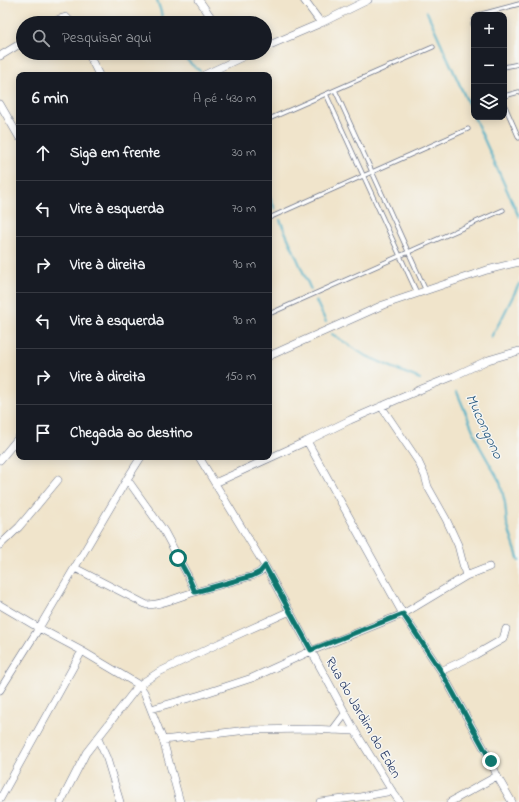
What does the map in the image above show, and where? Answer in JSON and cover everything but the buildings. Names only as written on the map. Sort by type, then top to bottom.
[{"type":"street","points":[[200,0],[210,16]]},
{"type":"street","points":[[304,0],[321,23]]},
{"type":"street","points":[[272,44],[321,23],[368,0]]},
{"type":"street","points":[[0,56],[16,46]]},
{"type":"street","points":[[92,60],[98,72]]},
{"type":"street","points":[[209,72],[231,60]]},
{"type":"street","points":[[0,104],[16,132]]},
{"type":"street","points":[[272,355],[383,305],[487,270],[519,262]]},
{"type":"street","points":[[272,457],[381,406],[454,376],[488,360],[519,351]]},
{"type":"street","points":[[381,406],[418,461],[428,487],[446,519],[458,545],[466,576]]},
{"type":"street","points":[[0,460],[16,441]]},
{"type":"street","points":[[307,441],[403,614],[441,671],[512,802]]},
{"type":"street","points":[[0,690],[39,628],[139,460]]},
{"type":"street","name":"Rua do Jardim do Eden","points":[[202,460],[265,566],[345,714],[400,802]]},
{"type":"street","points":[[215,483],[265,460]]},
{"type":"street","points":[[127,479],[164,531],[195,592]]},
{"type":"street","points":[[0,545],[19,527],[58,480]]},
{"type":"street","points":[[74,568],[147,605],[155,605],[252,576],[260,572],[265,566]]},
{"type":"street","points":[[151,709],[252,678],[311,650],[403,614],[466,576],[489,567]]},
{"type":"street","points":[[0,605],[139,685],[144,692],[163,740],[180,802]]},
{"type":"street","points":[[61,802],[86,753],[139,685],[158,672],[290,611]]},
{"type":"street","points":[[441,671],[475,655],[503,639],[506,629]]},
{"type":"street","points":[[0,799],[82,651]]},
{"type":"street","points":[[332,730],[345,714]]},
{"type":"street","points":[[163,740],[247,730],[310,729],[355,731]]},
{"type":"street","points":[[98,739],[107,759],[120,802]]},
{"type":"street","points":[[450,802],[497,776]]},
{"type":"street","points":[[320,802],[392,791]]},
{"type":"lane","points":[[489,12],[519,4]]},
{"type":"lane","points":[[272,119],[433,47]]},
{"type":"lane","points":[[507,67],[519,64]]},
{"type":"lane","points":[[335,90],[426,291]]},
{"type":"lane","points":[[507,95],[519,92]]},
{"type":"lane","points":[[326,94],[418,293]]},
{"type":"lane","points":[[507,111],[519,138]]},
{"type":"lane","points":[[272,217],[468,129]]},
{"type":"lane","points":[[272,313],[503,210]]},
{"type":"waterway","name":"Mucongono","points":[[157,0],[162,16]]},
{"type":"waterway","points":[[427,12],[519,217]]},
{"type":"waterway","name":"Mucongono","points":[[187,60],[200,71]]},
{"type":"waterway","name":"Mucongono","points":[[272,202],[275,209]]},
{"type":"waterway","name":"Mucongono","points":[[280,220],[311,290]]},
{"type":"waterway","points":[[491,337],[519,284]]},
{"type":"waterway","name":"Mucongono","points":[[316,301],[326,322]]},
{"type":"waterway","name":"Mucongono","points":[[332,334],[364,355],[420,379]]},
{"type":"waterway","name":"Mucongono","points":[[457,392],[480,447],[500,482],[505,503],[507,524],[519,561]]},
{"type":"route","points":[[178,558],[195,592],[244,579],[260,572],[265,566],[311,650],[403,614],[441,671],[491,761]]}]
